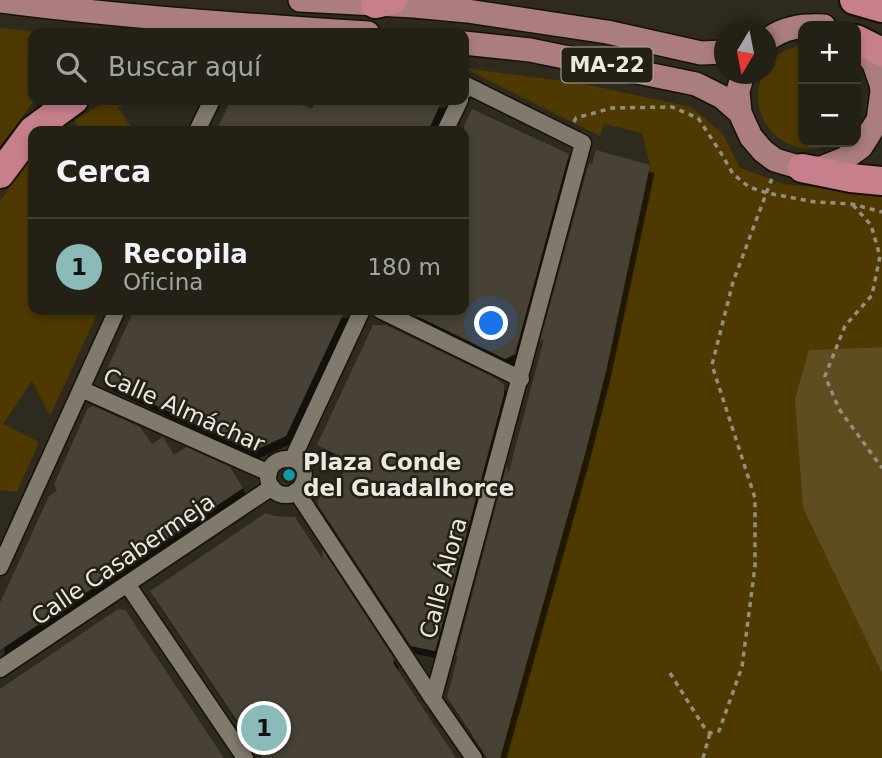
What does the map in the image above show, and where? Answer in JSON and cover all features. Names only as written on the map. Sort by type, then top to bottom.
[{"type":"highway","points":[[854,0],[882,8]]},
{"type":"highway","points":[[861,43],[882,52]]},
{"type":"highway","points":[[38,126],[67,105]]},
{"type":"highway","points":[[0,174],[28,137]]},
{"type":"highway","points":[[788,164],[851,178],[882,181]]},
{"type":"main road","name":"MA-22","points":[[300,0],[384,2],[467,12],[607,32],[701,53],[714,52]]},
{"type":"main road","points":[[0,1],[70,10],[295,28]]},
{"type":"main road","points":[[777,33],[798,26]]},
{"type":"main road","name":"MA-22","points":[[469,44],[530,50],[696,84],[722,97],[740,113],[751,137],[764,151],[788,164]]},
{"type":"main road","points":[[788,164],[821,168],[871,145],[882,91],[874,64],[861,47]]},
{"type":"main road","points":[[740,84],[740,113]]},
{"type":"street","points":[[469,86],[564,135]]},
{"type":"street","points":[[199,126],[210,105]]},
{"type":"street","points":[[447,126],[458,105]]},
{"type":"street","name":"Calle Álora","points":[[433,699],[583,143],[564,135]]},
{"type":"street","points":[[0,566],[115,315]]},
{"type":"street","points":[[292,460],[360,315]]},
{"type":"street","points":[[390,315],[521,379]]},
{"type":"street","name":"Calle Almáchar","points":[[81,389],[270,480]]},
{"type":"street","points":[[280,460],[292,460],[300,467],[304,477],[296,491],[281,494],[270,480],[271,468],[280,460]]},
{"type":"street","name":"Calle Casabermeja","points":[[0,669],[127,584],[270,480]]},
{"type":"street","points":[[296,491],[474,758]]},
{"type":"street","points":[[127,584],[245,758]]},
{"type":"path","points":[[564,135],[576,118],[612,108],[672,107],[698,118],[733,174],[749,187],[767,193],[815,202],[852,204],[882,212]]},
{"type":"path","points":[[710,733],[719,730],[742,667],[755,566],[755,498],[712,365],[733,282],[773,177],[788,164]]},
{"type":"path","points":[[852,204],[872,225],[880,256],[872,296],[845,326],[825,376],[838,409],[882,468]]},
{"type":"path","points":[[670,673],[710,733]]},
{"type":"path","points":[[703,758],[710,733]]},
{"type":"shaded area","points":[[0,28],[28,31],[28,105],[31,105],[0,146]]},
{"type":"shaded area","points":[[798,47],[798,146],[775,134],[765,122],[759,107],[760,84],[777,84],[777,56]]},
{"type":"shaded area","points":[[469,69],[579,83],[691,107],[723,134],[740,168],[784,184],[882,195],[882,347],[809,350],[803,508],[882,673],[882,758],[500,758],[650,165],[642,133],[604,124],[600,136]]},
{"type":"shaded area","points":[[99,105],[123,105],[118,108],[131,126],[78,126],[74,121]]},
{"type":"shaded area","points":[[28,161],[28,315],[97,315],[50,416],[32,381],[3,424],[39,442],[17,492],[0,490],[0,201]]},
{"type":"shaded area","points":[[882,347],[882,673],[803,508],[795,399],[809,350]]},
{"type":"building","points":[[229,105],[304,105],[312,109],[314,105],[440,105],[430,126],[218,126]]},
{"type":"building","points":[[472,109],[569,154],[515,354],[505,359],[415,315],[469,315],[469,126],[464,126]]},
{"type":"building","points":[[596,150],[650,165],[606,371],[586,450],[500,758],[487,758],[447,697],[507,464],[508,475],[544,339],[540,341],[589,163],[592,164]]},
{"type":"building","points":[[132,315],[343,315],[286,436],[253,451],[102,380]]},
{"type":"building","points":[[373,325],[386,325],[497,379],[504,385],[504,394],[435,651],[411,646],[318,505],[323,482],[336,488],[349,461],[317,445]]},
{"type":"building","points":[[93,406],[140,427],[152,444],[163,437],[174,455],[186,447],[230,467],[243,488],[0,650],[0,603],[49,496],[57,491],[54,484],[88,408]]},
{"type":"building","points":[[266,513],[295,517],[323,560],[322,549],[456,758],[262,758],[150,591]]},
{"type":"building","points":[[118,609],[125,610],[224,758],[0,758],[0,689]]},
{"type":"place","name":"Plaza Conde del Guadalhorce","points":[[289,475]]},
{"type":"place","name":"Recopila","points":[[264,728]]}]
